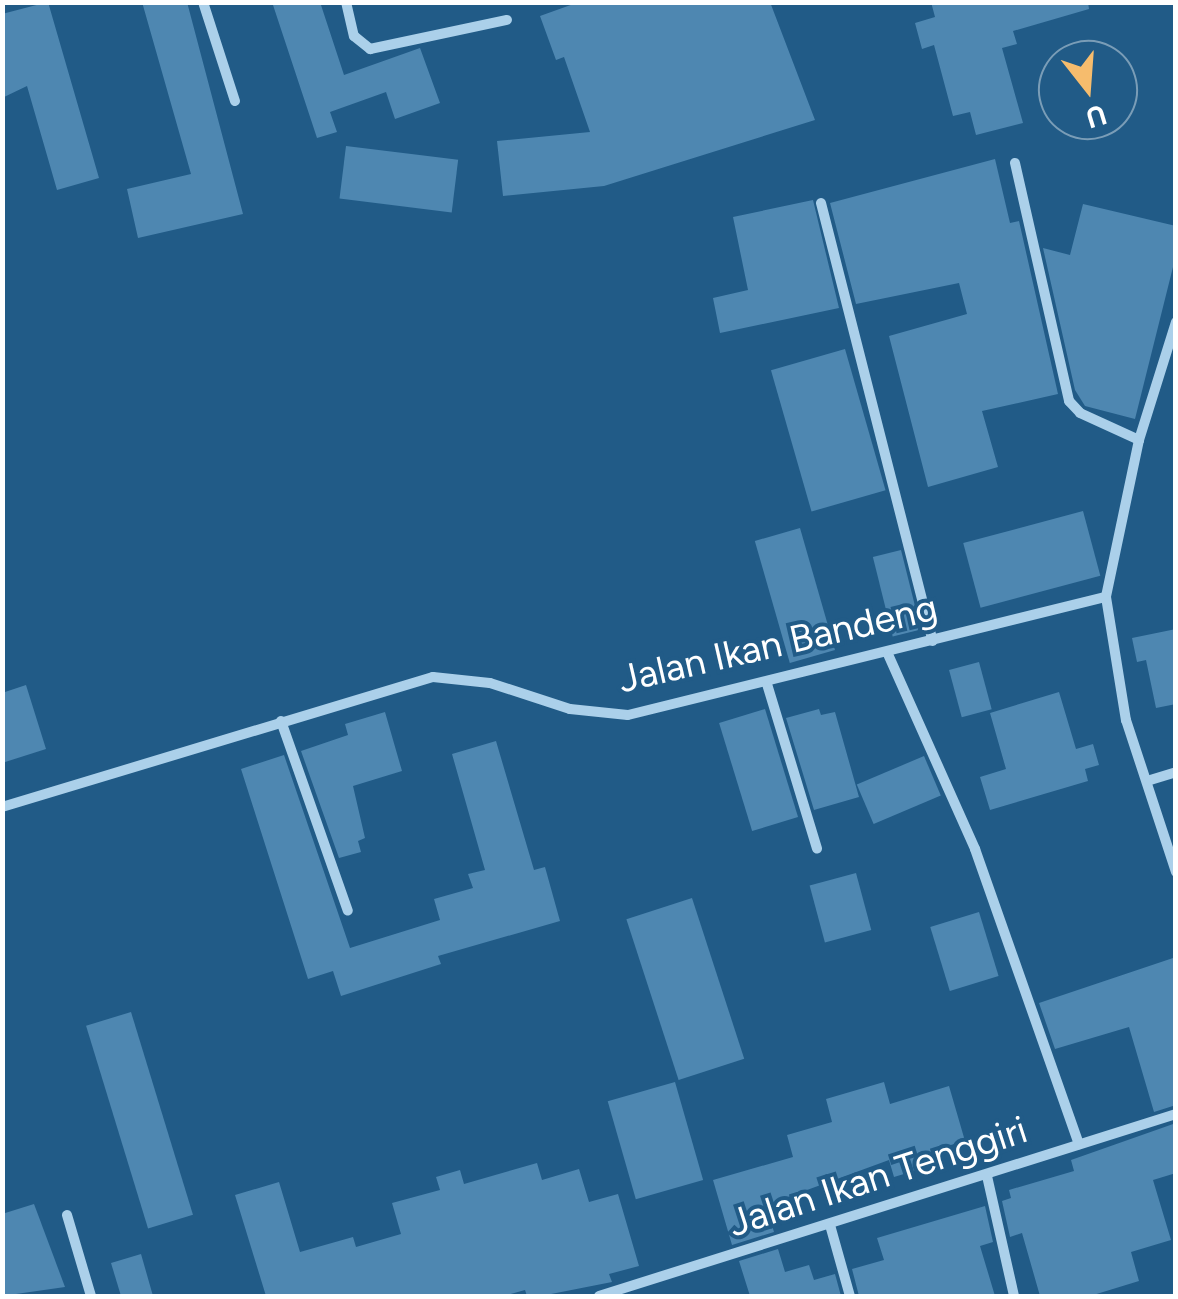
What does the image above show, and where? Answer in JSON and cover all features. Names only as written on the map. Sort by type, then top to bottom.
[{"type":"street","points":[[204,2],[235,101]]},
{"type":"street","points":[[346,2],[354,36],[370,49],[507,20]]},
{"type":"street","points":[[1015,163],[1058,373],[1070,400],[1080,414],[1139,440]]},
{"type":"street","points":[[821,202],[932,641]]},
{"type":"street","points":[[1176,322],[1139,440],[1106,597],[1126,720],[1176,872]]},
{"type":"street","name":"Jalan Ikan Bandeng","points":[[2,807],[434,677],[490,683],[570,709],[628,715],[767,684],[1106,597]]},
{"type":"street","points":[[887,652],[975,850],[1078,1144]]},
{"type":"street","points":[[767,684],[817,849]]},
{"type":"street","points":[[281,721],[348,911]]},
{"type":"street","points":[[1147,780],[1176,772]]},
{"type":"street","name":"Jalan Ikan Tenggiri","points":[[599,1296],[1176,1114]]},
{"type":"street","points":[[987,1176],[1014,1296]]},
{"type":"street","points":[[67,1215],[92,1296]]},
{"type":"street","points":[[830,1225],[850,1296]]},
{"type":"building","points":[[48,2],[99,178],[57,190],[27,86],[2,98],[2,14]]},
{"type":"building","points":[[142,2],[187,2],[243,214],[138,238],[127,189],[191,174]]},
{"type":"building","points":[[272,2],[320,2],[344,75],[420,48],[440,103],[395,119],[386,92],[330,112],[337,132],[317,138]]},
{"type":"building","points":[[579,2],[770,2],[815,120],[604,186],[503,196],[497,141],[590,132],[564,57],[556,60],[540,16]]},
{"type":"building","points":[[931,2],[1088,2],[1089,9],[1013,31],[1017,44],[1002,48],[1023,123],[976,135],[970,112],[953,116],[934,45],[922,49],[915,23],[935,17]]},
{"type":"building","points":[[346,146],[458,160],[452,212],[340,199]]},
{"type":"building","points":[[995,159],[1010,223],[1019,221],[1058,394],[982,411],[998,467],[928,487],[889,336],[967,314],[959,283],[856,304],[830,203]]},
{"type":"building","points":[[813,200],[839,308],[720,333],[713,298],[748,290],[733,217]]},
{"type":"building","points":[[1083,204],[1176,226],[1176,255],[1135,419],[1085,406],[1075,390],[1043,248],[1070,255]]},
{"type":"building","points":[[845,349],[886,490],[812,512],[771,370]]},
{"type":"building","points":[[1083,511],[1100,576],[981,608],[963,543]]},
{"type":"building","points":[[800,528],[835,650],[790,663],[755,541]]},
{"type":"building","points":[[901,550],[921,630],[893,637],[873,557]]},
{"type":"building","points":[[1176,629],[1176,704],[1156,708],[1146,660],[1137,662],[1132,638]]},
{"type":"building","points":[[979,662],[992,709],[962,717],[949,670]]},
{"type":"building","points":[[26,685],[46,749],[2,763],[2,693]]},
{"type":"building","points":[[1059,692],[1076,749],[1093,744],[1099,765],[1085,769],[1088,781],[990,810],[980,777],[1006,769],[990,713]]},
{"type":"building","points":[[765,709],[798,817],[752,831],[719,723]]},
{"type":"building","points":[[819,709],[821,715],[835,712],[859,797],[814,810],[786,718]]},
{"type":"building","points":[[385,712],[402,771],[353,786],[365,838],[358,841],[361,852],[339,858],[301,751],[348,735],[345,724]]},
{"type":"building","points":[[496,741],[534,870],[545,867],[560,921],[438,956],[441,964],[341,996],[333,971],[308,979],[241,769],[284,755],[350,948],[440,920],[434,899],[473,888],[468,874],[485,870],[452,754]]},
{"type":"building","points":[[924,756],[941,796],[874,824],[857,785]]},
{"type":"building","points":[[856,873],[871,930],[825,942],[810,885]]},
{"type":"building","points":[[692,898],[744,1059],[679,1080],[626,919]]},
{"type":"building","points":[[979,912],[999,976],[950,991],[930,927]]},
{"type":"building","points":[[1176,957],[1176,1105],[1154,1112],[1129,1027],[1055,1049],[1039,1003]]},
{"type":"building","points":[[131,1012],[193,1215],[148,1228],[86,1026]]},
{"type":"building","points":[[675,1082],[703,1180],[636,1199],[608,1101]]},
{"type":"building","points":[[884,1082],[890,1104],[949,1086],[965,1141],[933,1150],[937,1164],[894,1177],[889,1160],[766,1205],[774,1232],[732,1245],[713,1180],[793,1157],[787,1135],[832,1122],[826,1099]]},
{"type":"building","points":[[1176,1123],[1176,1173],[1153,1180],[1171,1240],[1131,1252],[1139,1281],[1090,1296],[1040,1296],[1022,1233],[1010,1237],[1002,1201],[1011,1198],[1009,1190],[1074,1171],[1071,1160]]},
{"type":"building","points":[[537,1163],[542,1180],[579,1169],[589,1202],[618,1194],[639,1266],[609,1274],[612,1282],[541,1296],[527,1296],[525,1290],[503,1296],[266,1296],[235,1195],[279,1182],[300,1252],[353,1237],[356,1247],[401,1234],[392,1203],[440,1190],[436,1177],[460,1170],[464,1184]]},
{"type":"building","points":[[34,1204],[65,1287],[2,1296],[2,1214]]},
{"type":"building","points":[[985,1206],[993,1242],[980,1246],[995,1296],[859,1296],[852,1269],[884,1260],[877,1238]]},
{"type":"building","points":[[778,1249],[785,1272],[809,1265],[814,1280],[835,1274],[841,1296],[750,1296],[739,1261]]},
{"type":"building","points":[[141,1254],[153,1296],[121,1296],[111,1263]]}]
